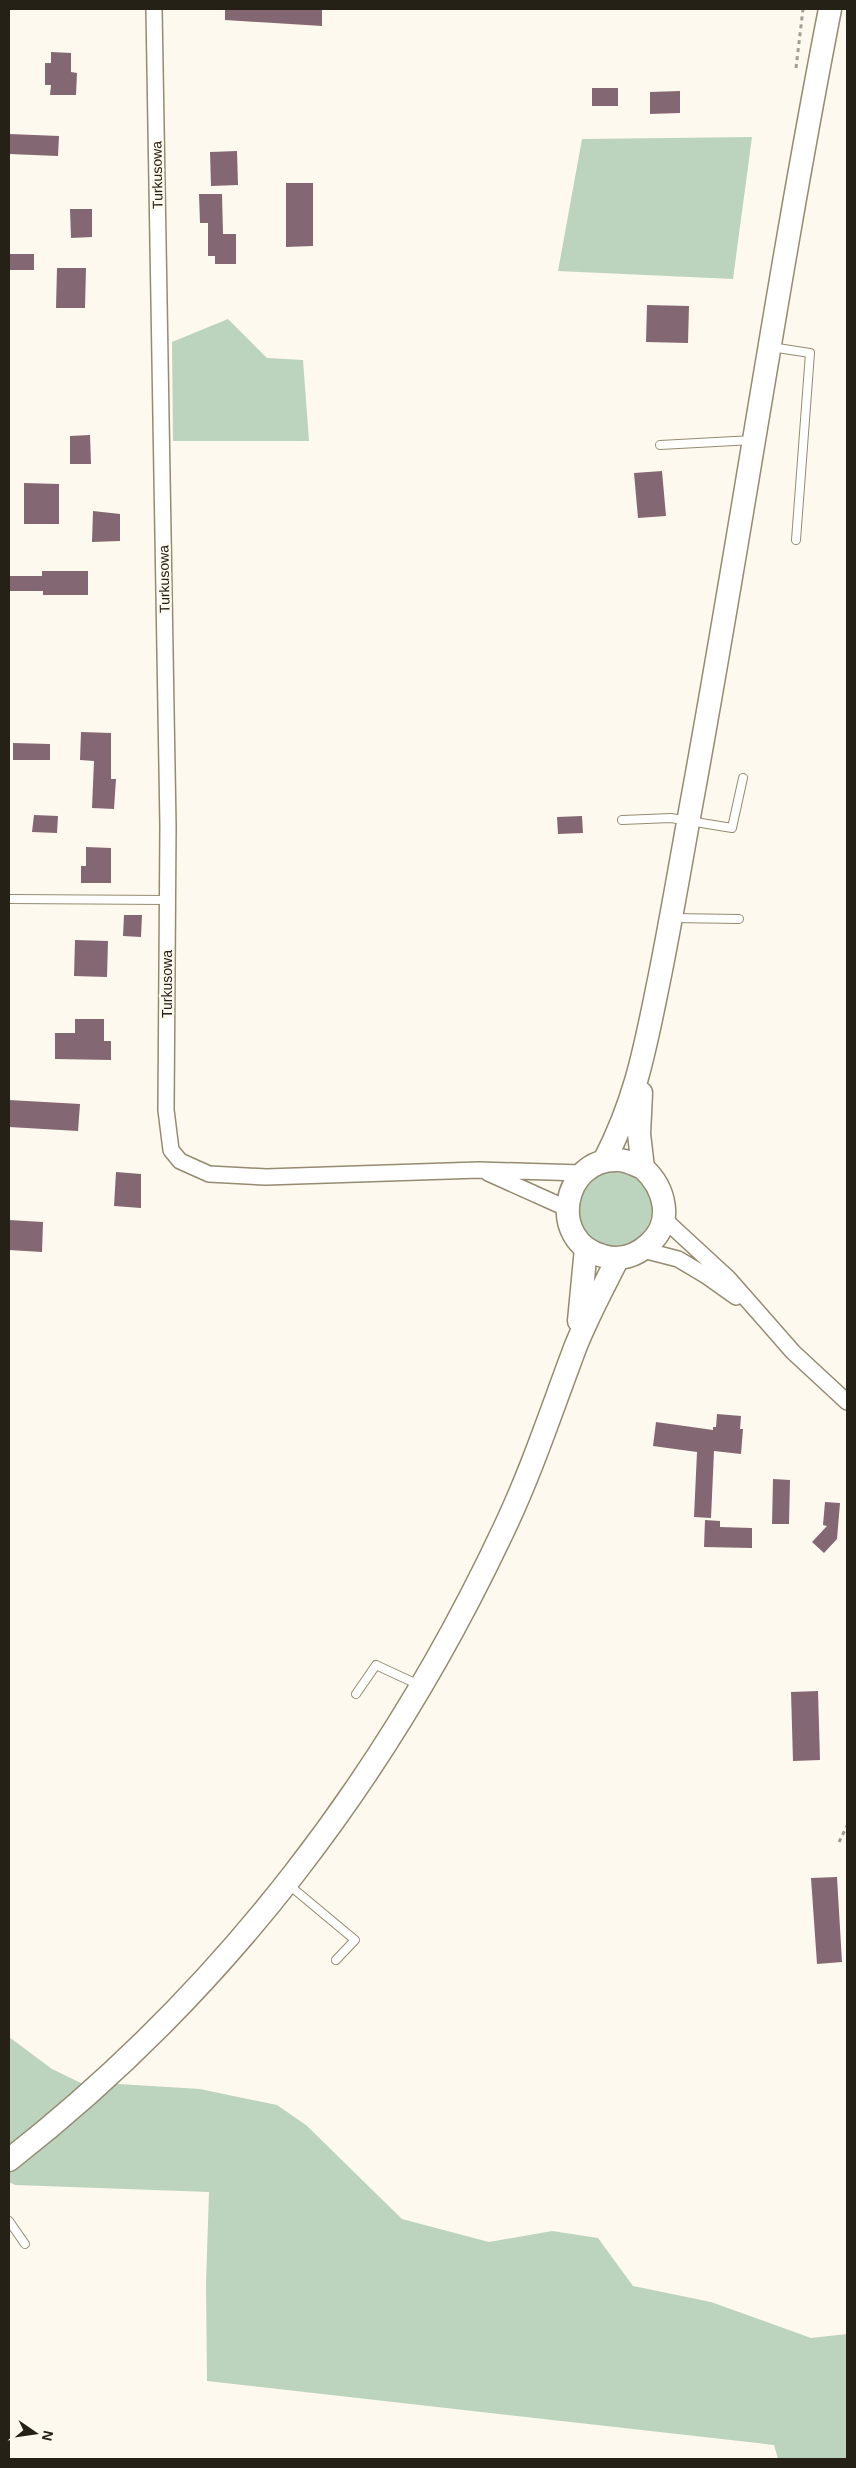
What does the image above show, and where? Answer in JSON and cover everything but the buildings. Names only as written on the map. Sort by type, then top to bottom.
[{"type":"main road","points":[[806,141],[815,9]]},
{"type":"main road","points":[[604,1161],[620,1130],[641,1069],[671,918],[735,567],[769,346],[830,9]]},
{"type":"main road","points":[[641,1069],[639,1134],[643,1168]]},
{"type":"main road","points":[[624,1160],[643,1168],[654,1178],[661,1190],[665,1204],[664,1219],[652,1241],[643,1250],[618,1258],[600,1256],[586,1248],[575,1237],[568,1223],[566,1208],[570,1189],[582,1174],[592,1166],[604,1161],[624,1160]]},
{"type":"main road","points":[[576,1347],[586,1248]]},
{"type":"main road","points":[[9,2160],[59,2121],[164,2023],[232,1950],[287,1883],[344,1808],[423,1686],[475,1589],[505,1526],[557,1402],[576,1347],[599,1293],[618,1258]]},
{"type":"street","name":"Turkusowa","points":[[154,9],[168,900],[166,1110],[170,1150],[180,1161],[196,1169],[208,1174],[231,1176],[266,1177],[480,1170]]},
{"type":"street","points":[[480,1170],[582,1174]]},
{"type":"street","points":[[480,1170],[566,1208]]},
{"type":"street","points":[[664,1219],[728,1278],[793,1352],[847,1402]]},
{"type":"street","points":[[643,1250],[678,1259],[706,1275],[756,1310]]},
{"type":"lane","points":[[769,346],[810,353],[796,540]]},
{"type":"lane","points":[[660,444],[755,440]]},
{"type":"lane","points":[[622,820],[671,818],[732,828],[742,778]]},
{"type":"lane","points":[[9,899],[168,900]]},
{"type":"lane","points":[[671,918],[739,919]]},
{"type":"lane","points":[[356,1694],[376,1665],[423,1686]]},
{"type":"lane","points":[[287,1883],[354,1940],[336,1960]]},
{"type":"lane","points":[[9,2221],[25,2244]]},
{"type":"path","points":[[795,74],[803,9]]},
{"type":"path","points":[[839,1842],[847,1826]]},
{"type":"green space","points":[[752,137],[733,279],[558,271],[582,139]]},
{"type":"green space","points":[[228,319],[267,358],[303,360],[309,441],[173,441],[172,342]]},
{"type":"green space","points":[[622,1172],[642,1182],[650,1195],[652,1209],[650,1223],[642,1236],[629,1244],[608,1246],[588,1236],[580,1223],[578,1202],[588,1182],[601,1174]]},
{"type":"green space","points":[[9,2037],[52,2069],[83,2084],[102,2083],[200,2089],[277,2105],[306,2125],[402,2219],[489,2242],[552,2231],[598,2238],[633,2286],[711,2302],[811,2338],[847,2334],[847,2459],[778,2459],[774,2445],[207,2381],[206,2283],[209,2192],[15,2185],[9,2182]]}]
